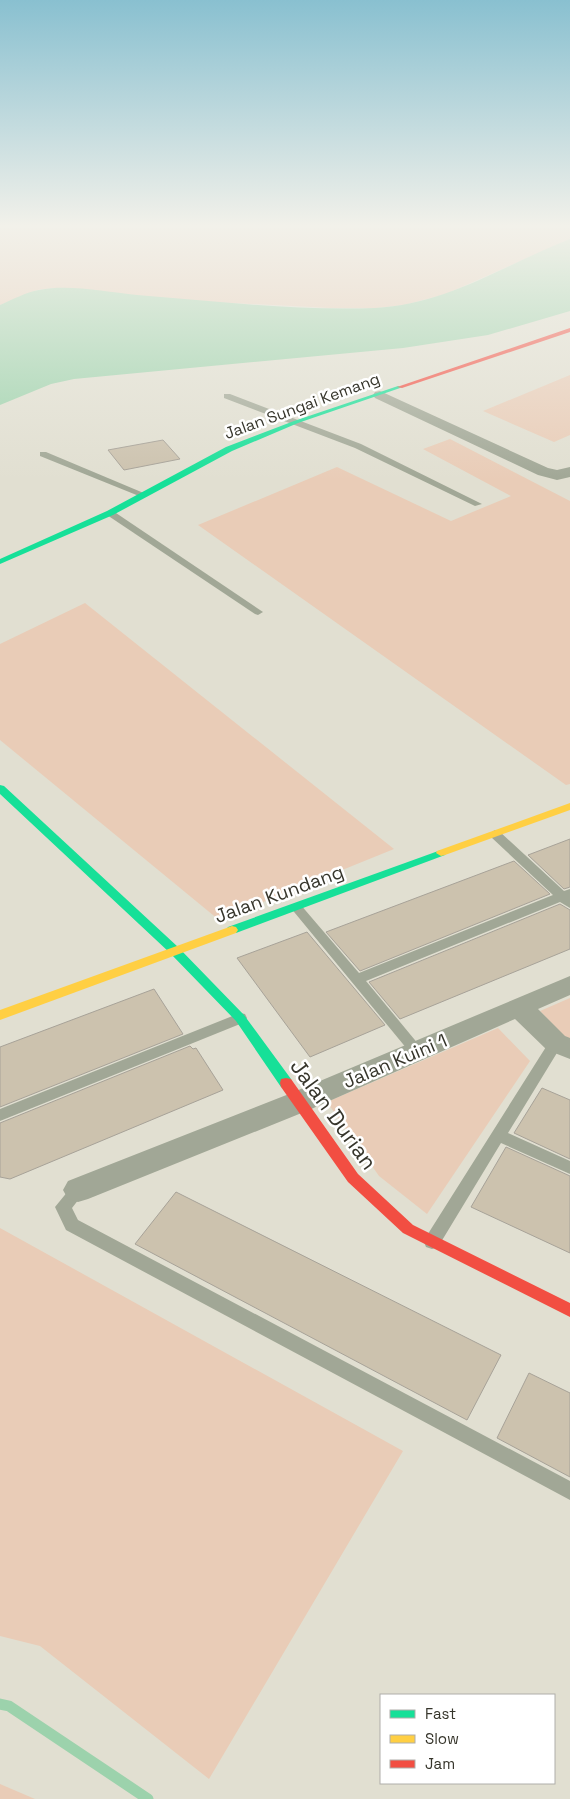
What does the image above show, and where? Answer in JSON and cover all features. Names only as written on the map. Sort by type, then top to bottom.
[{"type":"street","name":"Jalan Sungai Kemang","points":[[0,562],[110,513],[142,494],[229,449],[296,422],[570,330]]},
{"type":"street","points":[[380,395],[543,472],[557,475],[570,472]]},
{"type":"street","name":"Jalan Durian","points":[[0,788],[174,950],[240,1018],[353,1178],[408,1229],[570,1310]]},
{"type":"street","name":"Jalan Kundang","points":[[0,1015],[570,806]]},
{"type":"street","name":"Jalan Kuini 1","points":[[78,1190],[299,1102],[570,985]]},
{"type":"street","points":[[519,1007],[563,1046]]},
{"type":"lane","points":[[227,396],[358,446],[478,504]]},
{"type":"lane","points":[[43,454],[142,494]]},
{"type":"lane","points":[[110,513],[258,612]]},
{"type":"lane","points":[[357,979],[567,898],[495,834]]},
{"type":"lane","points":[[296,907],[417,1051]]},
{"type":"lane","points":[[0,1114],[240,1018]]},
{"type":"lane","points":[[432,1242],[498,1135],[563,1046]]},
{"type":"lane","points":[[498,1135],[570,1168]]},
{"type":"lane","points":[[78,1190],[63,1207],[72,1226],[570,1490]]},
{"type":"shaded area","points":[[0,312],[567,312],[488,335],[403,348],[74,379],[51,384],[0,405]]},
{"type":"shaded area","points":[[570,375],[570,435],[554,442],[483,411]]},
{"type":"shaded area","points":[[450,439],[570,501],[570,784],[566,785],[198,525],[337,467],[451,521],[511,496],[423,449]]},
{"type":"shaded area","points":[[85,603],[394,849],[219,920],[0,740],[0,644]]},
{"type":"shaded area","points":[[570,998],[570,1039],[566,1038],[540,1011]]},
{"type":"shaded area","points":[[498,1028],[530,1061],[427,1214],[379,1176],[327,1102]]},
{"type":"shaded area","points":[[0,1228],[403,1451],[209,1779],[40,1646],[0,1636]]},
{"type":"shaded area","points":[[0,1784],[35,1799],[0,1799]]},
{"type":"building","points":[[163,440],[180,459],[124,470],[108,450]]},
{"type":"building","points":[[570,839],[570,887],[564,889],[528,855]]},
{"type":"building","points":[[514,861],[550,894],[360,971],[326,932]]},
{"type":"building","points":[[560,904],[570,910],[570,949],[400,1019],[369,982]]},
{"type":"building","points":[[307,932],[385,1025],[310,1057],[237,958]]},
{"type":"building","points":[[154,989],[183,1034],[0,1107],[0,1047]]},
{"type":"building","points":[[190,1046],[193,1049],[196,1048],[223,1090],[10,1179],[0,1177],[0,1123]]},
{"type":"building","points":[[542,1088],[570,1100],[570,1159],[514,1133]]},
{"type":"building","points":[[506,1147],[570,1176],[570,1253],[471,1207]]},
{"type":"building","points":[[176,1192],[501,1355],[467,1420],[135,1244]]},
{"type":"building","points":[[529,1373],[570,1393],[570,1477],[497,1438]]},
{"type":"waterway","points":[[0,1704],[9,1706],[148,1799]]},
{"type":"traffic: fast","points":[[0,562],[110,513],[229,449],[296,422],[400,387]]},
{"type":"traffic: fast","points":[[0,788],[174,950],[240,1018],[286,1083]]},
{"type":"traffic: fast","points":[[232,930],[441,853]]},
{"type":"traffic: slow","points":[[441,853],[570,806]]},
{"type":"traffic: slow","points":[[0,1015],[232,930]]},
{"type":"traffic: jam","points":[[400,387],[570,330]]},
{"type":"traffic: jam","points":[[286,1083],[353,1178],[408,1229],[570,1310]]}]
